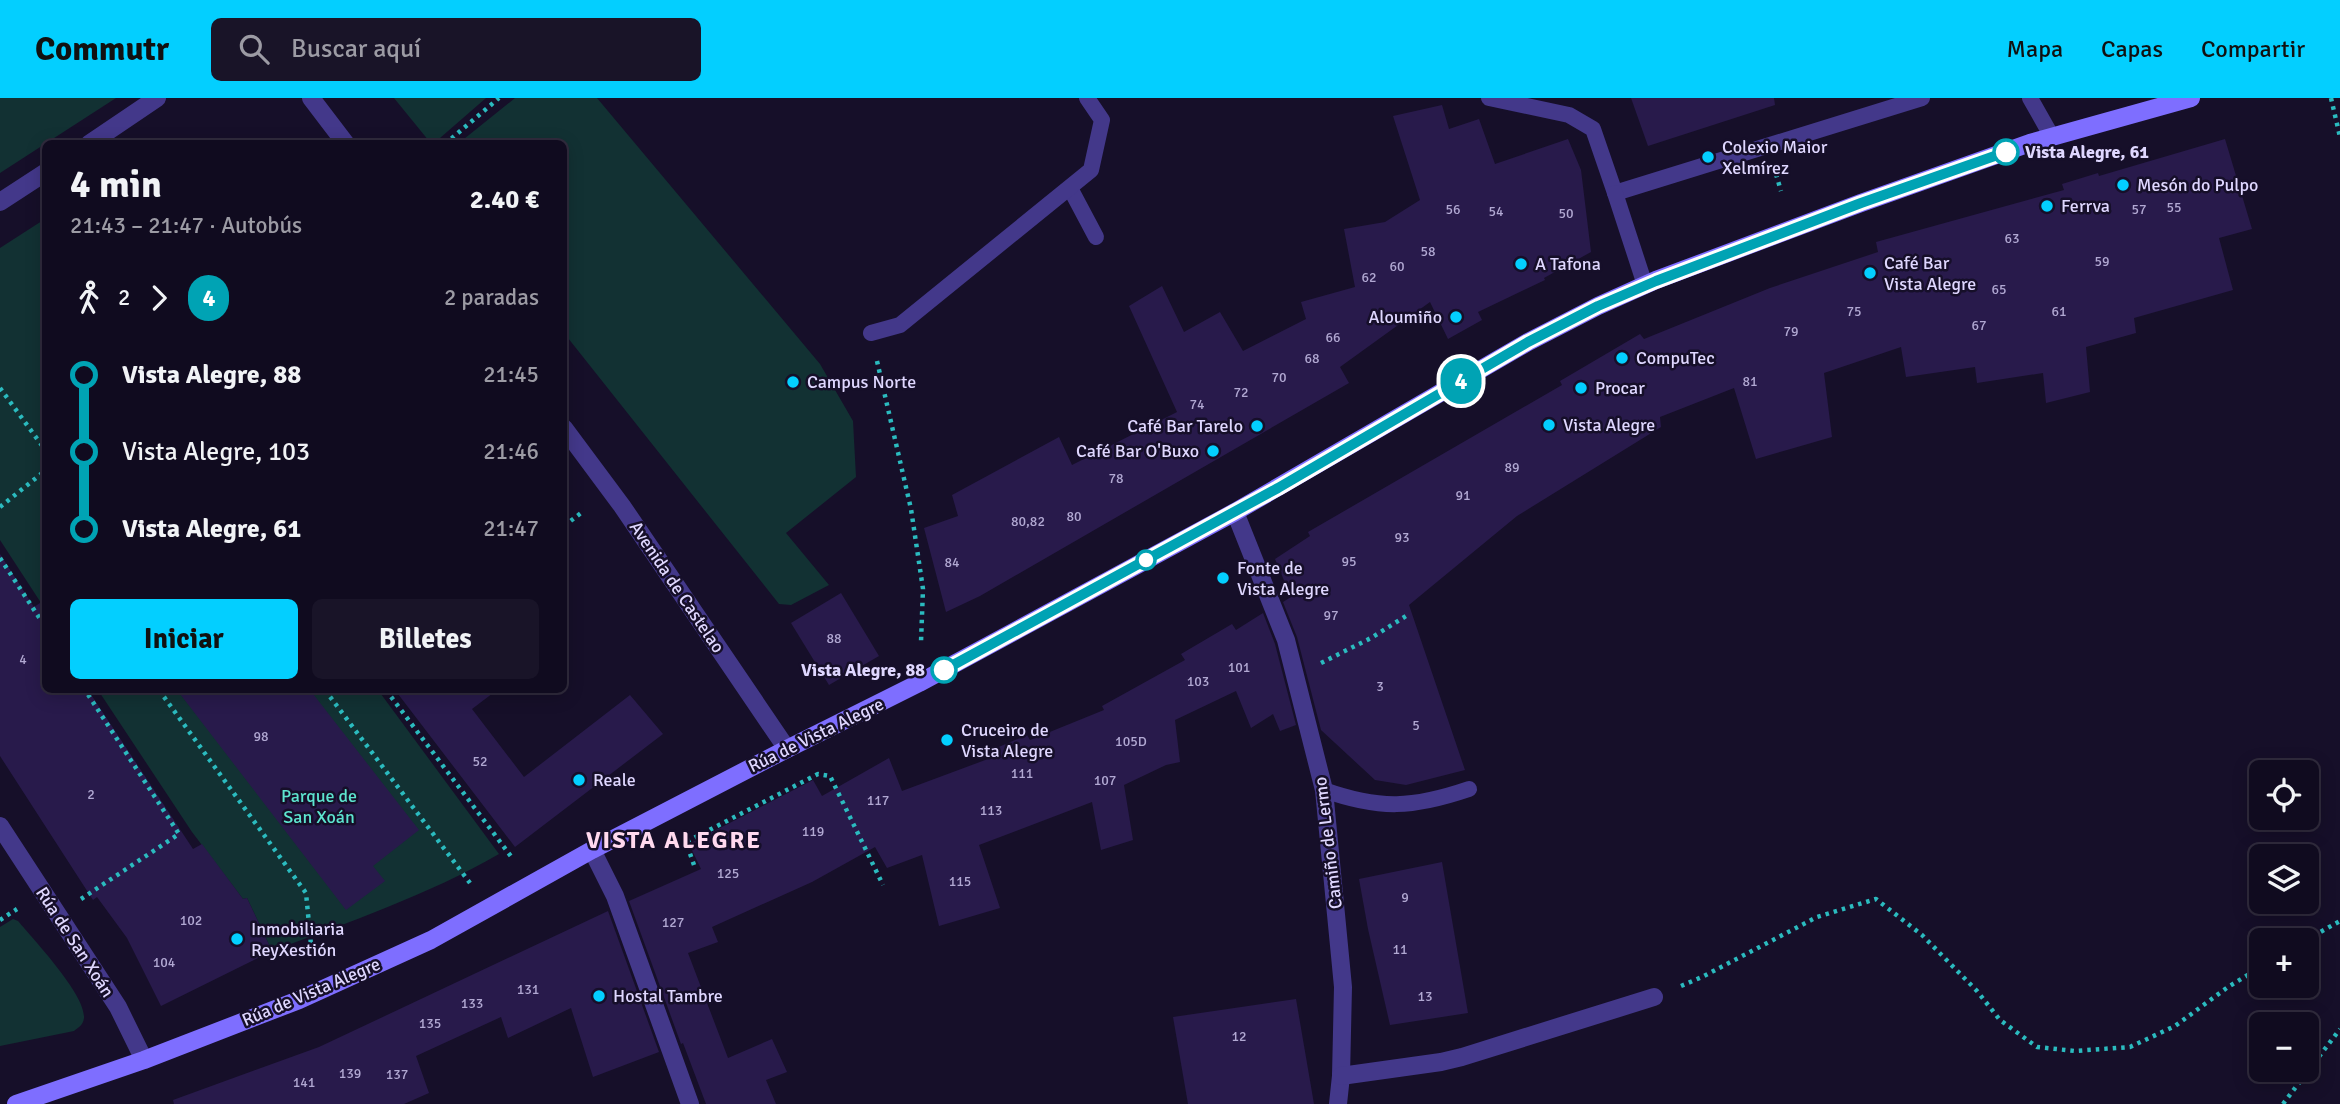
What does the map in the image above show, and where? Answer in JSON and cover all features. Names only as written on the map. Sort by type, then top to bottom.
[{"type":"main road","name":"Rúa de Vista Alegre","points":[[16,1104],[144,1060],[299,1000],[430,940],[592,850],[786,749],[919,684],[1235,512],[1528,342],[1598,306],[1645,285],[1861,203],[2052,136],[2147,104],[2191,98]]},
{"type":"street","points":[[95,140],[157,98]]},
{"type":"street","points":[[311,98],[343,140]]},
{"type":"street","points":[[0,202],[42,175]]},
{"type":"street","name":"Avenida de Castelao","points":[[567,432],[622,506],[786,749]]},
{"type":"street","name":"Camiño de Lermo","points":[[1235,512],[1286,640],[1324,790],[1343,987],[1338,1104]]},
{"type":"street","name":"Rúa de San Xoán","points":[[0,827],[118,1007],[144,1060]]},
{"type":"street","points":[[592,850],[615,896],[690,1104]]},
{"type":"street","points":[[1341,1076],[1441,1062],[1508,1044],[1654,997]]},
{"type":"lane","points":[[871,333],[901,325],[1091,170],[1102,120],[1087,98]]},
{"type":"lane","points":[[1489,98],[1569,116],[1592,129],[1645,285]]},
{"type":"lane","points":[[1615,193],[1922,98]]},
{"type":"lane","points":[[2030,98],[2052,136]]},
{"type":"lane","points":[[1070,188],[1096,237]]},
{"type":"lane","points":[[1324,790],[1349,799],[1403,805],[1433,802],[1469,789]]},
{"type":"path","points":[[450,140],[499,98]]},
{"type":"path","points":[[2331,98],[2340,137]]},
{"type":"path","points":[[1778,180],[1781,191]]},
{"type":"path","points":[[871,333],[911,509],[923,589],[921,642]]},
{"type":"path","points":[[0,388],[42,446]]},
{"type":"path","points":[[0,507],[42,473]]},
{"type":"path","points":[[567,524],[581,513]]},
{"type":"path","points":[[0,558],[42,622]]},
{"type":"path","points":[[1296,676],[1371,638],[1406,616]]},
{"type":"path","points":[[87,693],[179,834],[90,893]]},
{"type":"path","points":[[161,693],[306,892],[312,955]]},
{"type":"path","points":[[327,693],[470,883]]},
{"type":"path","points":[[388,693],[514,860]]},
{"type":"path","points":[[694,865],[686,842],[818,774],[830,776],[883,885]]},
{"type":"path","points":[[1654,997],[1702,977],[1817,917],[1876,899],[1922,935],[1977,991],[2000,1020],[2037,1047],[2075,1051],[2130,1046],[2175,1026],[2249,974]]},
{"type":"path","points":[[2319,933],[2340,921]]},
{"type":"path","points":[[2283,1104],[2340,1029]]},
{"type":"green space","points":[[0,98],[116,98],[51,140],[42,140],[42,146],[0,173]]},
{"type":"green space","points":[[394,98],[486,98],[440,138],[428,140]]},
{"type":"green space","points":[[515,98],[597,98],[820,364],[853,421],[856,477],[786,533],[829,585],[791,605],[779,604],[567,337],[567,140],[463,140]]},
{"type":"green space","points":[[42,221],[42,604],[0,540],[0,248]]},
{"type":"green space","name":"Parque de San Xoán","points":[[100,693],[380,693],[499,854],[416,895],[272,951],[247,898],[243,899],[192,832]]},
{"type":"green space","points":[[13,919],[18,921],[68,982],[77,996],[84,1018],[74,1031],[0,1046],[0,927]]},
{"type":"building","points":[[1631,98],[1774,98],[1775,105],[1648,146]]},
{"type":"building","points":[[1442,105],[1449,129],[1479,119],[1495,164],[1568,139],[1581,170],[1591,252],[1544,278],[1545,280],[1478,312],[1482,320],[1448,339],[1430,302],[1340,367],[1349,383],[980,596],[946,612],[924,528],[958,516],[952,495],[1059,437],[1072,465],[1177,412],[1129,306],[1162,286],[1184,332],[1220,312],[1243,351],[1306,319],[1301,302],[1355,287],[1344,229],[1385,222],[1420,200],[1393,116]]},
{"type":"building","points":[[2225,139],[2252,229],[2219,238],[2233,290],[2134,318],[2136,333],[2086,347],[2090,392],[2046,403],[2043,373],[1977,383],[1975,367],[1906,377],[1901,347],[1824,373],[1832,437],[1756,459],[1734,388],[1660,417],[1661,427],[1517,516],[1409,605],[1465,770],[1406,785],[1375,780],[1321,730],[1297,637],[1283,602],[1291,597],[1275,559],[1310,536],[1308,532],[1562,385],[1560,381],[1640,334],[1644,339],[1770,288],[1878,252],[1876,242],[2064,190],[2062,184],[2098,173],[2099,176]]},
{"type":"building","points":[[0,554],[34,607],[42,602],[42,693],[90,693],[193,849],[202,844],[243,899],[247,898],[272,951],[161,1006],[127,938],[97,897],[93,900],[0,756]]},
{"type":"building","points":[[841,593],[879,656],[829,685],[791,623]]},
{"type":"building","points":[[1263,613],[1275,644],[1296,725],[1280,731],[1273,714],[1251,728],[1236,691],[1175,720],[1180,762],[1166,765],[1124,785],[1133,840],[1101,850],[1092,802],[979,845],[1000,908],[939,926],[922,855],[887,868],[875,847],[812,882],[712,927],[718,942],[688,953],[728,1058],[772,1039],[787,1072],[766,1080],[776,1104],[706,1104],[629,901],[701,869],[689,844],[813,780],[822,796],[889,758],[902,791],[996,756],[994,749],[1027,735],[1030,740],[1104,710],[1102,706],[1185,660],[1181,654],[1232,624],[1236,630]]},
{"type":"building","points":[[179,693],[312,693],[419,830],[373,866],[385,881],[346,910]]},
{"type":"building","points":[[397,693],[493,693],[472,709],[524,777],[630,695],[663,734],[515,847]]},
{"type":"building","points":[[1442,862],[1468,1013],[1390,1025],[1359,879]]},
{"type":"building","points":[[608,911],[659,1052],[593,1077],[571,1008],[508,1038],[501,1017],[416,1056],[429,1093],[404,1104],[174,1104],[173,1100],[319,1047]]},
{"type":"building","points":[[1296,999],[1314,1104],[1188,1104],[1173,1017]]},
{"type":"bus line","name":"4","points":[[944,670],[1278,488],[1528,342],[1598,306],[1656,281],[1861,203],[2006,152]]},
{"type":"place","name":"Vista Alegre, 61","points":[[2006,152]]},
{"type":"place","name":"Colexio Maior Xelmírez","points":[[1708,157]]},
{"type":"place","name":"Mesón do Pulpo","points":[[2123,185]]},
{"type":"place","name":"Ferrva","points":[[2047,206]]},
{"type":"place","name":"A Tafona","points":[[1521,264]]},
{"type":"place","name":"Café Bar Vista Alegre","points":[[1870,273]]},
{"type":"place","name":"Aloumiño","points":[[1456,317]]},
{"type":"place","name":"CompuTec","points":[[1622,358]]},
{"type":"place","name":"Campus Norte","points":[[793,382]]},
{"type":"place","name":"Procar","points":[[1581,388]]},
{"type":"place","name":"Vista Alegre","points":[[1549,425]]},
{"type":"place","name":"Café Bar Tarelo","points":[[1257,426]]},
{"type":"place","name":"Café Bar O'Buxo","points":[[1213,451]]},
{"type":"place","name":"Fonte de Vista Alegre","points":[[1223,578]]},
{"type":"place","name":"Vista Alegre, 88","points":[[944,670]]},
{"type":"place","name":"Cruceiro de Vista Alegre","points":[[947,740]]},
{"type":"place","name":"Reale","points":[[579,780]]},
{"type":"place","name":"Inmobiliaria ReyXestión","points":[[237,939]]},
{"type":"place","name":"Hostal Tambre","points":[[599,996]]},
{"type":"district","name":"VISTA ALEGRE","points":[[674,840]]}]
